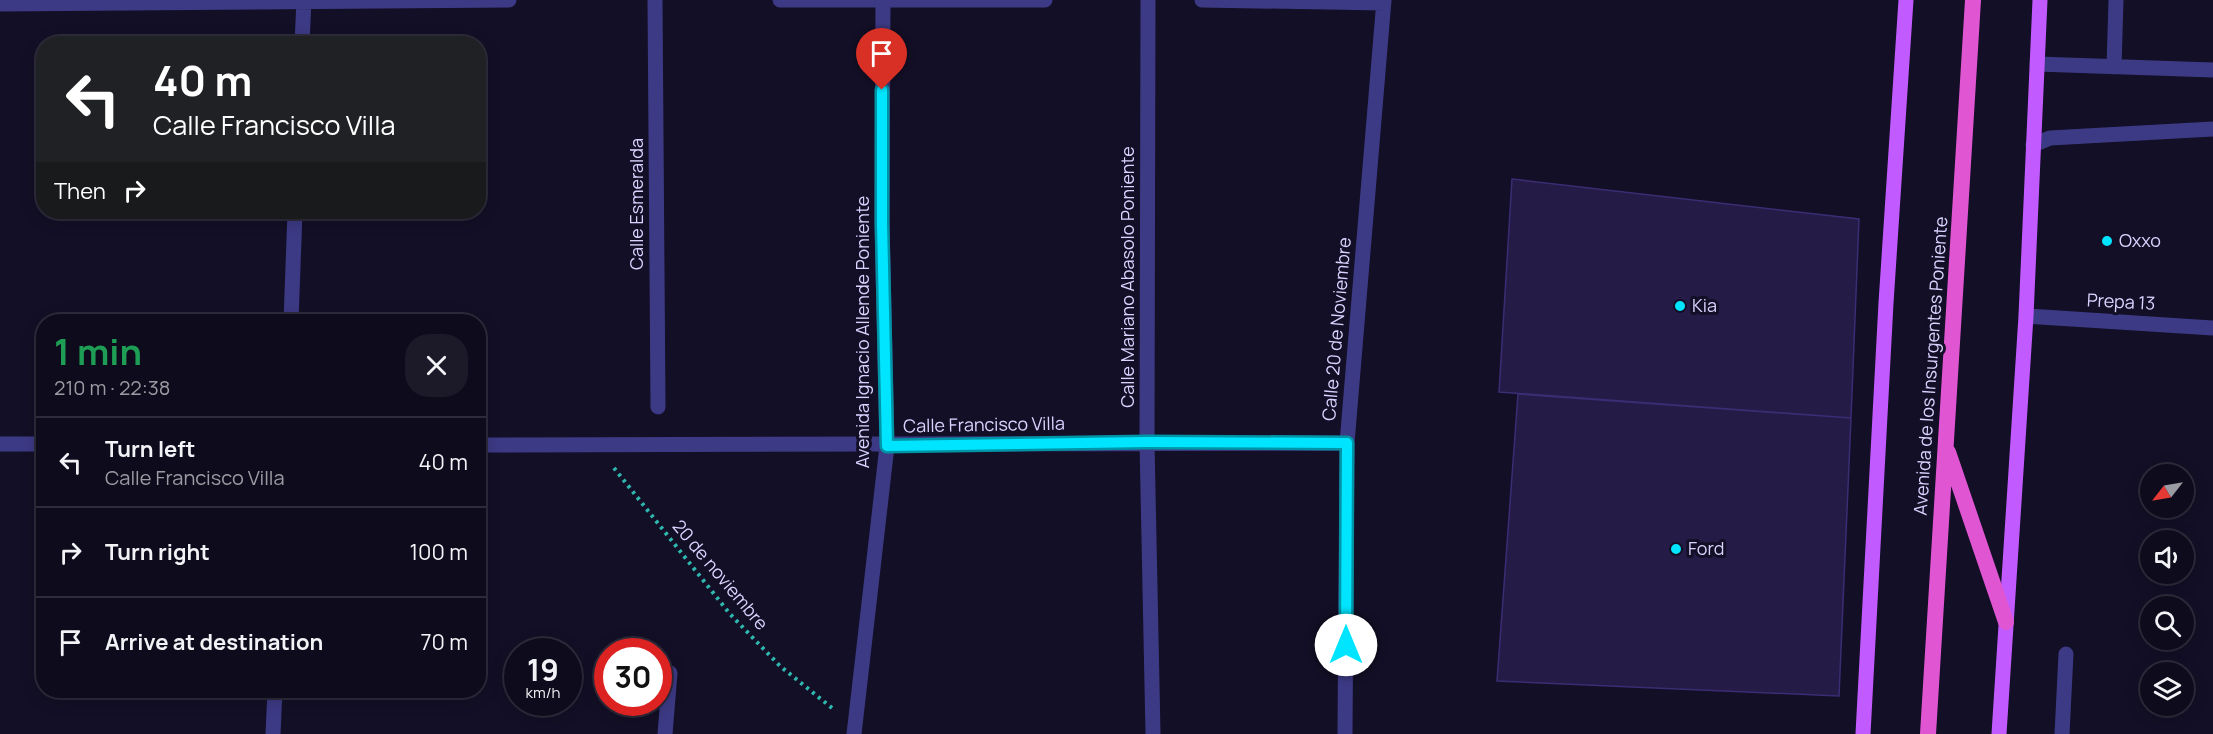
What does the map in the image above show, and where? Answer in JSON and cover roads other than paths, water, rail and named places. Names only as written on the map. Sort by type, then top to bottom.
[{"type":"highway","name":"Avenida de los Insurgentes Poniente","points":[[1928,734],[1973,0]]},
{"type":"highway","points":[[1945,444],[2006,622]]},
{"type":"main road","points":[[1863,734],[1886,303],[1906,0]]},
{"type":"main road","points":[[1999,734],[2026,316],[2040,0]]},
{"type":"street","points":[[0,4],[509,0]]},
{"type":"street","name":"Calle Esmeralda","points":[[655,0],[658,407]]},
{"type":"street","points":[[780,0],[1045,0]]},
{"type":"street","name":"Calle Mariano Abasolo Poniente","points":[[1148,0],[1147,442],[1153,734]]},
{"type":"street","points":[[1202,0],[1384,2]]},
{"type":"street","points":[[2114,67],[2116,0]]},
{"type":"street","points":[[302,36],[304,1]]},
{"type":"street","name":"Avenida Ignacio Allende Poniente","points":[[854,730],[887,446],[882,223],[883,1]]},
{"type":"street","name":"Calle 20 de Noviembre","points":[[1345,734],[1347,443],[1384,2]]},
{"type":"street","points":[[2037,64],[2213,70]]},
{"type":"street","points":[[2033,145],[2050,138],[2213,129]]},
{"type":"street","points":[[291,314],[295,219]]},
{"type":"street","name":"Prepa 13","points":[[2026,316],[2213,328]]},
{"type":"street","name":"Calle Francisco Villa","points":[[486,445],[887,446],[1147,442],[1347,443]]},
{"type":"street","points":[[0,444],[36,444]]},
{"type":"street","points":[[2062,734],[2066,654]]},
{"type":"street","points":[[273,734],[275,698]]},
{"type":"street","points":[[665,734],[666,716]]},
{"type":"place","name":"Oxxo","points":[[2107,241]]},
{"type":"place","name":"Kia","points":[[1680,306]]},
{"type":"place","name":"Ford","points":[[1676,549]]}]
